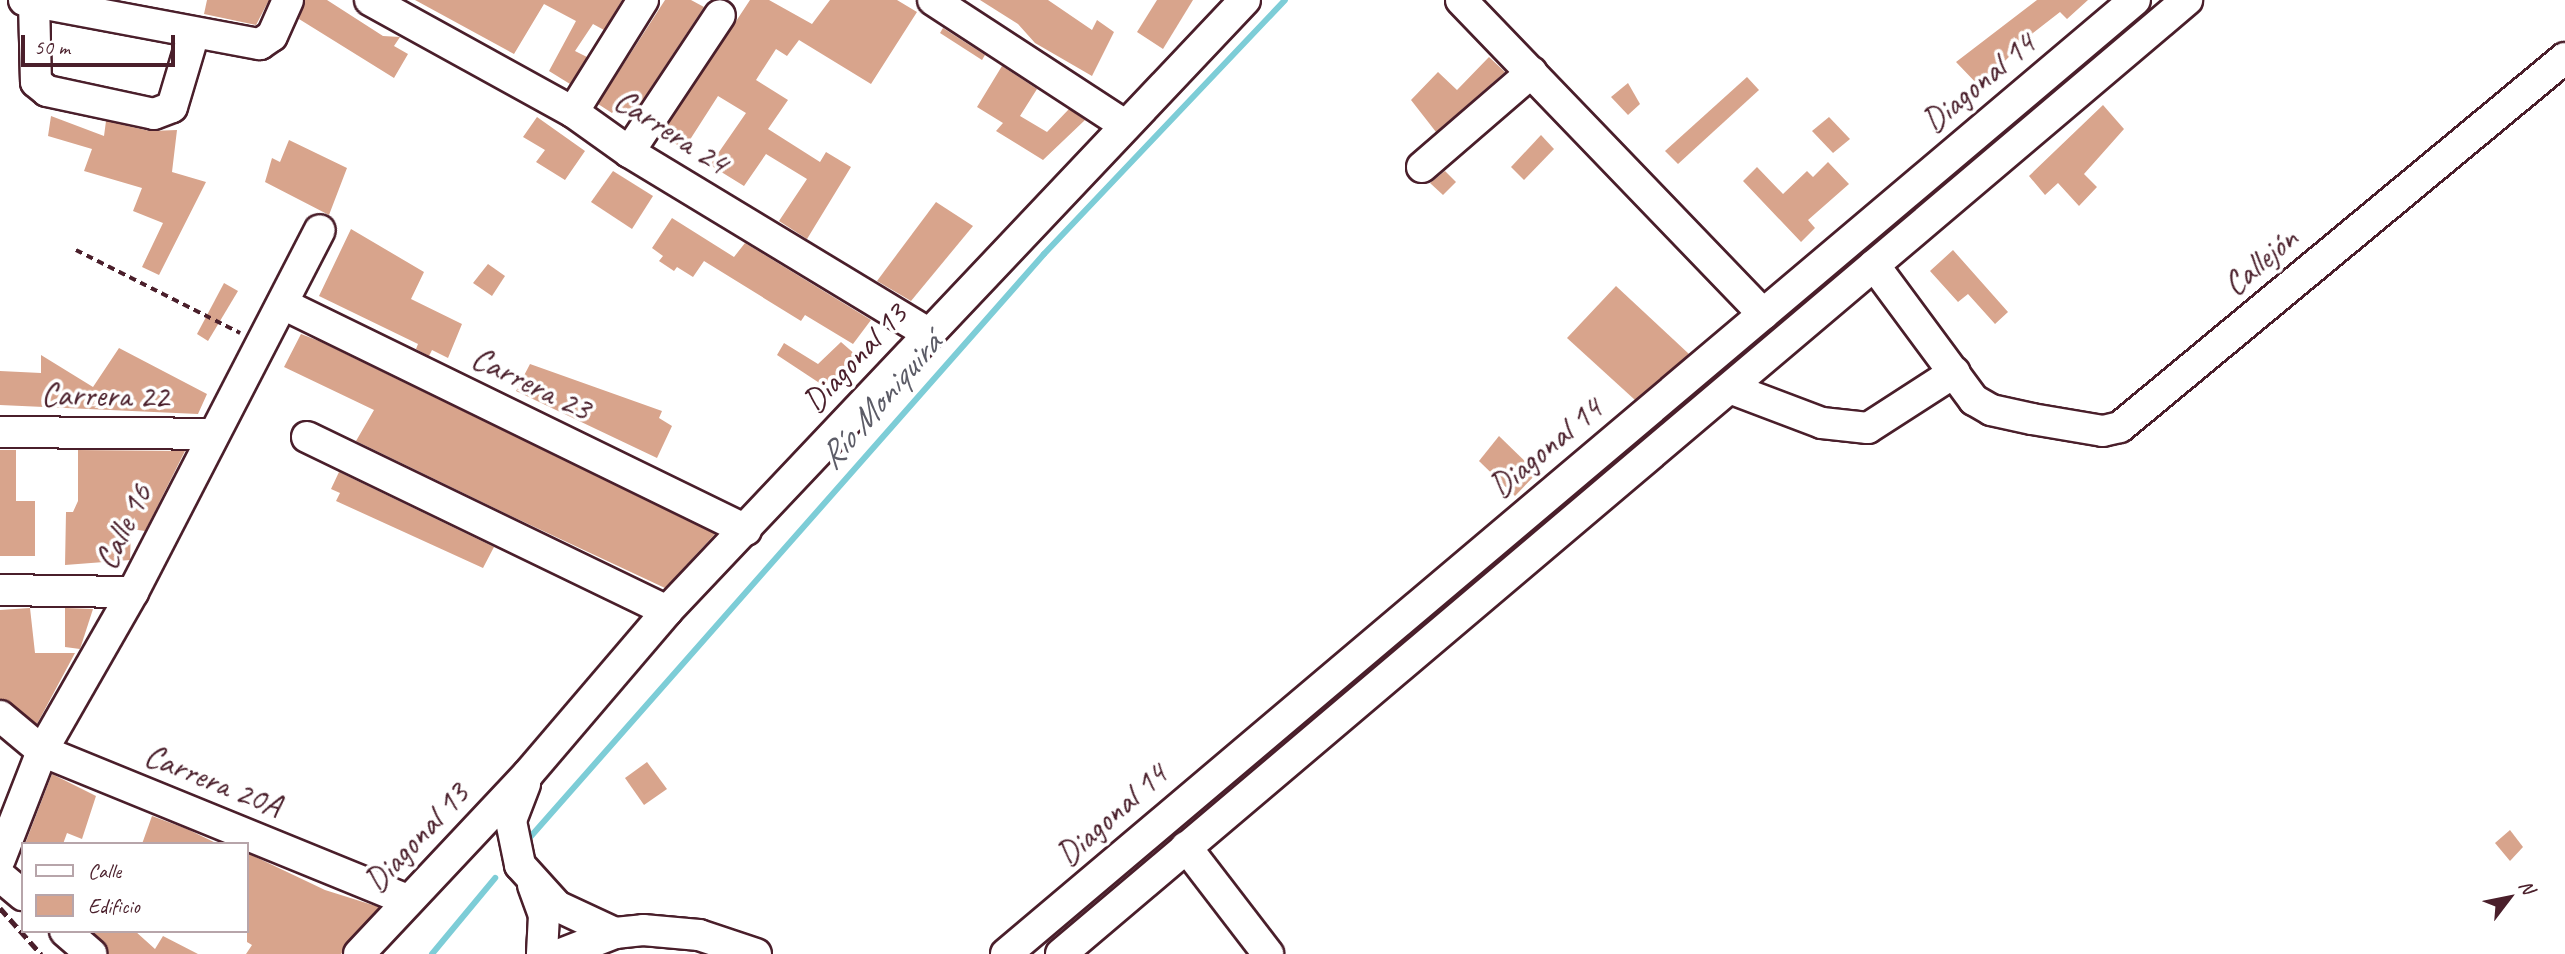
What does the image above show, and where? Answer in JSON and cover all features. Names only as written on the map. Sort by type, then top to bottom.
[{"type":"street","points":[[194,33],[172,107],[154,114],[47,91],[36,82],[29,1],[260,44],[272,36],[288,0]]},
{"type":"street","name":"Carrera 24","points":[[370,0],[404,9],[573,112],[629,152],[928,333]]},
{"type":"street","points":[[573,112],[643,0]]},
{"type":"street","points":[[933,0],[1125,125]]},
{"type":"street","name":"Diagonal 13","points":[[359,954],[528,774],[667,611],[1245,0]]},
{"type":"street","points":[[1461,0],[1763,314]]},
{"type":"street","name":"Diagonal 14","points":[[1006,954],[2135,0]]},
{"type":"street","points":[[1060,954],[1732,389],[2186,0]]},
{"type":"street","points":[[629,152],[720,15]]},
{"type":"street","name":"Callejón","points":[[1955,372],[1975,400],[1991,410],[2103,431],[2120,427],[2565,58]]},
{"type":"street","points":[[1422,167],[1532,72]]},
{"type":"street","name":"Calle 16","points":[[0,859],[42,751],[133,592],[210,434],[265,345],[320,230]]},
{"type":"street","points":[[1732,389],[1822,424],[1868,428],[1955,372],[1874,265]]},
{"type":"street","name":"Carrera 23","points":[[285,305],[746,530]]},
{"type":"street","name":"Carrera 22","points":[[0,432],[210,434]]},
{"type":"street","points":[[307,438],[667,611]]},
{"type":"street","points":[[0,590],[133,592]]},
{"type":"street","name":"Carrera 20A","points":[[0,716],[42,751],[408,900]]},
{"type":"street","name":"Diagonal 13","points":[[528,774],[515,806],[511,836],[544,915],[542,954]]},
{"type":"street","points":[[1186,847],[1268,954]]},
{"type":"street","points":[[0,876],[21,893]]},
{"type":"street","name":"Diagonal 13","points":[[530,878],[571,916],[615,933]]},
{"type":"street","points":[[67,933],[91,954]]},
{"type":"street","points":[[561,954],[615,933],[699,934],[756,954]]},
{"type":"path","points":[[76,250],[265,345]]},
{"type":"building","points":[[207,0],[269,0],[256,25],[204,14]]},
{"type":"building","points":[[305,0],[327,0],[383,36],[400,37],[394,46],[408,54],[394,78],[299,19]]},
{"type":"building","points":[[415,0],[622,0],[604,30],[593,24],[575,51],[587,57],[570,84],[549,71],[576,21],[544,4],[514,54]]},
{"type":"building","points":[[665,0],[691,0],[704,7],[632,116],[617,107],[612,113],[598,104]]},
{"type":"building","points":[[750,0],[769,0],[812,24],[830,0],[897,0],[917,12],[871,84],[799,40],[787,56],[776,49],[756,80],[788,100],[768,129],[820,162],[826,152],[851,167],[807,239],[779,221],[807,179],[766,154],[744,186],[710,165],[746,113],[718,96],[684,149],[661,135]]},
{"type":"building","points":[[980,0],[1048,0],[1092,30],[1097,20],[1114,32],[1092,76],[1035,43],[1018,24]]},
{"type":"building","points":[[1157,0],[1193,0],[1163,49],[1137,32]]},
{"type":"building","points":[[2037,0],[2088,0],[2067,19],[2060,12],[2029,36],[1980,87],[1956,62]]},
{"type":"building","points":[[943,28],[985,55],[982,60],[940,33]]},
{"type":"building","points":[[1489,57],[1505,72],[1436,132],[1411,100],[1438,72],[1457,90]]},
{"type":"building","points":[[1002,66],[1037,89],[1020,116],[1047,132],[1069,109],[1085,120],[1043,160],[996,131],[1003,123],[977,107]]},
{"type":"building","points":[[1747,77],[1759,90],[1678,164],[1665,151]]},
{"type":"building","points":[[1628,83],[1640,104],[1628,115],[1611,97]]},
{"type":"building","points":[[2103,105],[2124,129],[2084,174],[2097,187],[2079,206],[2058,183],[2045,195],[2029,176]]},
{"type":"building","points":[[51,116],[104,136],[106,121],[150,131],[177,130],[172,172],[206,182],[159,275],[142,267],[163,223],[133,211],[142,188],[84,171],[92,149],[48,136]]},
{"type":"building","points":[[537,117],[585,151],[565,180],[536,162],[545,150],[523,137]]},
{"type":"building","points":[[1829,117],[1850,139],[1833,153],[1812,131]]},
{"type":"building","points":[[1541,135],[1554,149],[1524,180],[1511,167]]},
{"type":"building","points":[[289,140],[347,168],[329,215],[265,182],[272,158],[280,162]]},
{"type":"building","points":[[1828,162],[1849,184],[1808,220],[1815,228],[1801,242],[1743,181],[1757,167],[1783,194],[1807,171],[1813,177]]},
{"type":"building","points":[[613,171],[653,196],[632,229],[591,202]]},
{"type":"building","points":[[1445,171],[1456,182],[1443,195],[1430,183]]},
{"type":"building","points":[[936,202],[973,226],[911,301],[877,281]]},
{"type":"building","points":[[672,218],[734,257],[745,243],[871,320],[853,344],[805,315],[801,321],[704,261],[693,277],[677,267],[674,271],[659,261],[663,256],[652,248]]},
{"type":"building","points":[[351,229],[424,272],[411,299],[462,324],[448,358],[432,350],[429,356],[416,349],[418,344],[319,296]]},
{"type":"building","points":[[1953,250],[2008,312],[1995,324],[1968,294],[1958,302],[1930,271]]},
{"type":"building","points":[[488,264],[505,276],[492,296],[473,283]]},
{"type":"building","points":[[224,283],[238,291],[208,341],[197,334]]},
{"type":"building","points":[[1616,286],[1689,354],[1635,400],[1567,338]]},
{"type":"building","points":[[301,334],[715,534],[665,588],[509,515],[356,441],[374,410],[284,367]]},
{"type":"building","points":[[841,342],[857,356],[827,388],[777,355],[784,343],[818,364]]},
{"type":"building","points":[[119,348],[207,394],[198,414],[0,405],[0,371],[41,373],[41,355],[93,387]]},
{"type":"building","points":[[530,364],[662,411],[659,418],[672,426],[657,458],[516,391]]},
{"type":"building","points":[[1499,436],[1537,473],[1515,496],[1479,461]]},
{"type":"building","points":[[0,450],[16,450],[16,501],[35,501],[35,556],[0,556]]},
{"type":"building","points":[[78,450],[185,451],[145,531],[131,529],[130,560],[65,565],[66,512],[73,512],[78,501]]},
{"type":"building","points":[[339,472],[494,547],[483,568],[336,501],[340,493],[331,489]]},
{"type":"building","points":[[30,608],[35,653],[75,653],[37,724],[0,699],[0,610]]},
{"type":"building","points":[[65,608],[93,609],[80,649],[65,647]]},
{"type":"building","points":[[647,762],[667,789],[644,805],[625,778]]},
{"type":"building","points":[[52,774],[96,796],[82,839],[67,833],[64,842],[26,842]]},
{"type":"building","points":[[152,816],[214,842],[143,842]]},
{"type":"building","points":[[2510,830],[2523,847],[2510,861],[2495,843]]},
{"type":"building","points":[[248,853],[325,890],[379,907],[341,954],[246,954],[252,945],[247,942]]},
{"type":"building","points":[[93,933],[137,933],[155,949],[163,936],[198,954],[108,954]]},
{"type":"waterway","name":"Río Moniquirá","points":[[525,843],[1044,254],[1285,0]]},
{"type":"waterway","points":[[432,954],[495,878]]},
{"type":"railway","points":[[0,908],[21,932]]},
{"type":"railway","points":[[22,933],[41,954]]}]
